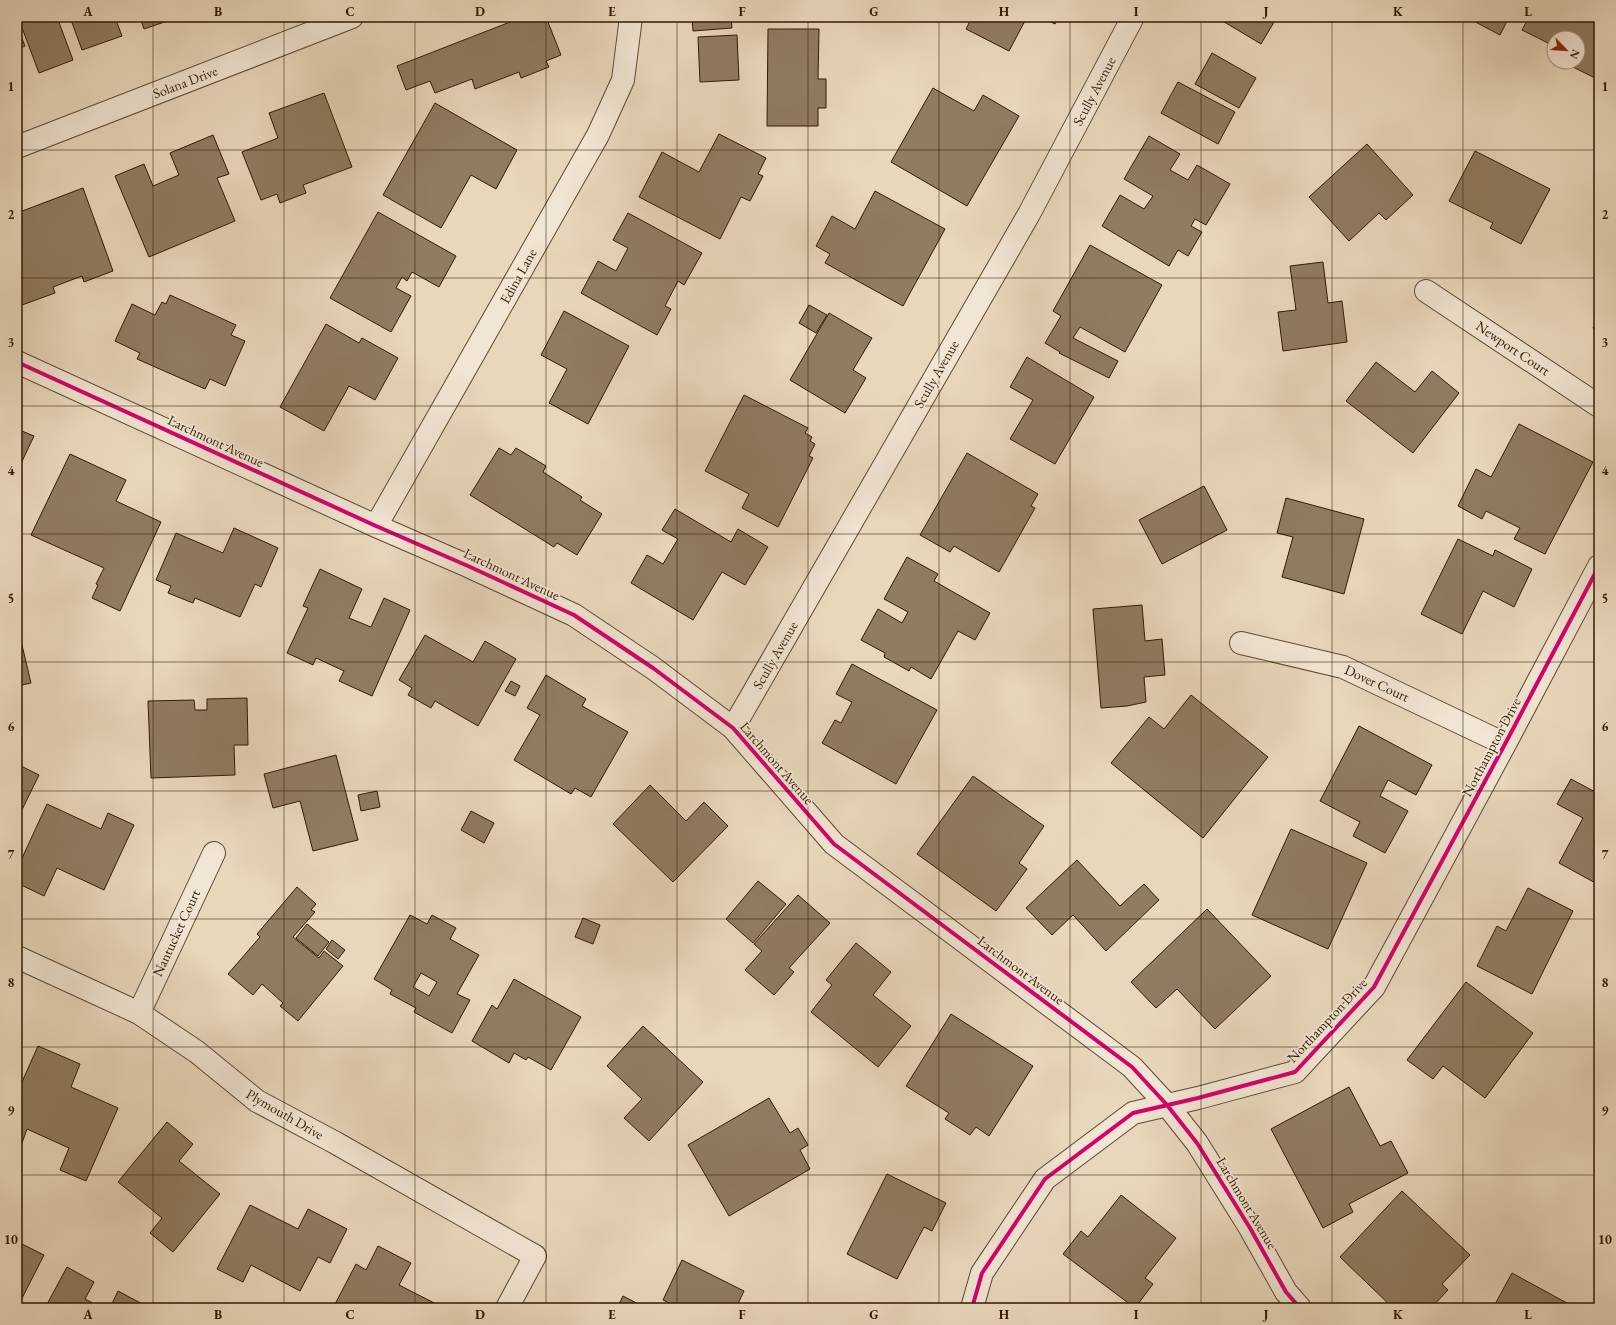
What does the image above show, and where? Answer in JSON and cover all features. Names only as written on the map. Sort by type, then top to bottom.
[{"type":"street","name":"Solana Drive","points":[[17,147],[352,17]]},
{"type":"street","name":"Edina Lane","points":[[376,526],[598,135],[623,80],[631,17]]},
{"type":"street","name":"Scully Avenue","points":[[733,728],[1029,214],[1133,17]]},
{"type":"street","name":"Newport Court","points":[[1426,291],[1599,406]]},
{"type":"street","name":"Larchmont Avenue","points":[[17,362],[574,615],[654,668],[733,728],[834,844],[1132,1067],[1167,1105],[1197,1142],[1250,1228],[1286,1292],[1300,1308]]},
{"type":"street","name":"Northampton Drive","points":[[972,1308],[982,1273],[1045,1179],[1133,1112],[1198,1098],[1295,1072],[1374,987],[1599,566]]},
{"type":"street","name":"Dover Court","points":[[1241,642],[1343,667],[1505,744]]},
{"type":"street","name":"Nantucket Court","points":[[139,1013],[214,853]]},
{"type":"street","name":"Plymouth Drive","points":[[17,957],[139,1013],[197,1052],[257,1101],[334,1142],[535,1256],[507,1308]]},
{"type":"building","points":[[18,17],[57,17],[73,60],[39,73]]},
{"type":"building","points":[[70,17],[115,17],[122,36],[82,50]]},
{"type":"building","points":[[140,17],[176,17],[176,18],[144,29]]},
{"type":"building","points":[[523,17],[546,17],[561,55],[546,61],[549,67],[521,78],[519,72],[475,89],[472,79],[435,93],[430,81],[406,90],[397,66]]},
{"type":"building","points":[[692,17],[731,17],[732,28],[693,31]]},
{"type":"building","points":[[972,17],[1027,17],[1009,51],[966,29]]},
{"type":"building","points":[[1041,17],[1059,17],[1055,24]]},
{"type":"building","points":[[1216,17],[1277,17],[1261,44]]},
{"type":"building","points":[[1466,17],[1509,17],[1500,35]]},
{"type":"building","points":[[1529,17],[1599,17],[1599,71],[1595,78],[1579,70],[1586,70],[1586,30],[1546,30],[1546,42],[1522,30]]},
{"type":"building","points":[[17,26],[25,46],[17,50]]},
{"type":"building","points":[[768,29],[819,29],[818,79],[826,79],[826,108],[818,108],[818,126],[767,126]]},
{"type":"building","points":[[737,35],[739,80],[700,82],[698,37]]},
{"type":"building","points":[[1212,53],[1256,78],[1239,108],[1195,84]]},
{"type":"building","points":[[1178,82],[1235,112],[1218,144],[1161,113]]},
{"type":"building","points":[[933,88],[974,111],[983,95],[1019,116],[967,206],[891,162]]},
{"type":"building","points":[[324,93],[352,167],[303,185],[306,193],[280,203],[277,194],[261,200],[242,152],[278,138],[269,113]]},
{"type":"building","points":[[435,103],[517,150],[496,189],[471,175],[441,228],[383,195]]},
{"type":"building","points":[[719,134],[766,158],[758,174],[763,176],[750,201],[741,197],[720,239],[639,197],[662,152],[699,172]]},
{"type":"building","points":[[213,135],[229,174],[217,178],[235,221],[149,257],[115,176],[144,164],[153,186],[179,175],[170,153]]},
{"type":"building","points":[[1149,136],[1180,154],[1170,170],[1188,180],[1197,165],[1230,184],[1206,225],[1195,219],[1191,226],[1202,232],[1188,256],[1178,250],[1169,266],[1102,226],[1120,195],[1144,209],[1153,196],[1124,179]]},
{"type":"building","points":[[1367,144],[1413,195],[1386,220],[1379,213],[1349,241],[1309,197]]},
{"type":"building","points":[[1475,151],[1550,189],[1521,244],[1490,228],[1493,223],[1449,201]]},
{"type":"building","points":[[83,188],[113,271],[84,282],[82,276],[53,287],[55,293],[22,305],[17,292],[17,213]]},
{"type":"building","points":[[875,191],[945,229],[903,306],[825,263],[830,254],[816,246],[832,216],[855,229]]},
{"type":"building","points":[[378,212],[456,256],[439,287],[412,272],[407,281],[402,277],[396,288],[411,296],[391,332],[330,298]]},
{"type":"building","points":[[628,213],[702,253],[684,285],[678,281],[665,306],[671,309],[657,335],[581,293],[598,261],[616,271],[628,248],[613,240]]},
{"type":"building","points":[[1090,245],[1162,285],[1125,352],[1080,327],[1073,338],[1118,361],[1109,378],[1059,353],[1060,352],[1045,343],[1061,316],[1053,311]]},
{"type":"building","points":[[1323,262],[1328,303],[1342,301],[1347,342],[1283,351],[1278,312],[1296,310],[1290,266]]},
{"type":"building","points":[[170,295],[236,325],[231,335],[245,341],[225,386],[210,379],[205,389],[137,359],[140,353],[115,341],[132,304],[155,315],[162,302],[166,304]]},
{"type":"building","points":[[809,305],[827,315],[816,333],[799,323]]},
{"type":"building","points":[[564,311],[629,346],[588,424],[549,403],[567,369],[541,355]]},
{"type":"building","points":[[829,313],[872,338],[853,370],[866,378],[845,413],[790,380]]},
{"type":"building","points":[[1599,318],[1599,331],[1593,328]]},
{"type":"building","points":[[326,324],[359,343],[362,338],[398,358],[375,400],[349,386],[324,431],[280,407]]},
{"type":"building","points":[[1027,357],[1094,397],[1055,464],[1010,439],[1033,400],[1010,387]]},
{"type":"building","points":[[1376,362],[1415,392],[1432,371],[1459,393],[1413,453],[1346,401]]},
{"type":"building","points":[[744,395],[808,428],[805,433],[812,437],[810,441],[815,444],[809,456],[813,458],[778,527],[742,508],[749,494],[705,471]]},
{"type":"building","points":[[1519,424],[1593,462],[1545,554],[1514,539],[1520,528],[1486,511],[1482,519],[1458,506],[1476,469],[1491,477]]},
{"type":"building","points":[[17,429],[34,436],[17,472]]},
{"type":"building","points":[[499,448],[511,455],[516,448],[546,466],[543,472],[582,497],[580,500],[602,514],[577,555],[557,543],[554,547],[470,495]]},
{"type":"building","points":[[967,453],[1038,494],[1031,506],[1035,508],[999,572],[954,546],[950,552],[920,535]]},
{"type":"building","points":[[70,454],[126,480],[116,501],[161,522],[120,611],[92,598],[98,585],[96,584],[104,568],[31,535]]},
{"type":"building","points":[[1204,486],[1227,530],[1162,564],[1139,520]]},
{"type":"building","points":[[1286,498],[1364,519],[1344,594],[1282,577],[1293,537],[1277,533]]},
{"type":"building","points":[[675,509],[731,542],[738,529],[768,547],[745,585],[722,572],[693,620],[631,583],[647,555],[663,564],[678,539],[662,530]]},
{"type":"building","points":[[234,528],[278,548],[261,587],[255,584],[240,617],[195,598],[193,603],[168,593],[171,586],[156,580],[176,533],[223,553]]},
{"type":"building","points":[[1458,539],[1493,556],[1495,550],[1532,569],[1514,607],[1483,591],[1462,634],[1421,614]]},
{"type":"building","points":[[907,557],[938,574],[934,581],[990,613],[975,640],[958,631],[931,679],[911,667],[909,671],[884,657],[885,653],[861,640],[878,609],[902,623],[908,612],[884,599]]},
{"type":"building","points":[[320,569],[362,589],[349,618],[371,627],[384,598],[410,610],[372,696],[339,681],[344,671],[316,658],[313,665],[287,653],[308,608],[303,606]]},
{"type":"building","points":[[1142,605],[1145,641],[1162,639],[1165,675],[1144,677],[1146,702],[1127,706],[1101,708],[1093,609]]},
{"type":"building","points":[[17,624],[31,683],[17,686]]},
{"type":"building","points":[[425,635],[473,662],[485,641],[516,659],[478,726],[435,701],[431,708],[408,695],[412,688],[399,680]]},
{"type":"building","points":[[852,664],[937,710],[896,784],[822,743],[835,720],[841,723],[852,702],[836,694]]},
{"type":"building","points":[[546,675],[586,699],[582,706],[628,732],[591,797],[575,788],[571,794],[514,760],[540,715],[527,708]]},
{"type":"building","points":[[511,681],[520,686],[515,696],[505,691]]},
{"type":"building","points":[[1191,695],[1268,757],[1203,838],[1111,763],[1149,717],[1164,729]]},
{"type":"building","points":[[247,698],[248,745],[234,745],[235,775],[151,778],[148,701],[194,700],[195,710],[207,710],[207,699]]},
{"type":"building","points":[[1359,726],[1432,765],[1416,795],[1388,780],[1380,796],[1408,811],[1385,853],[1353,836],[1360,822],[1320,801]]},
{"type":"building","points":[[336,755],[358,840],[313,851],[300,801],[273,808],[264,774]]},
{"type":"building","points":[[17,764],[39,775],[17,820]]},
{"type":"building","points":[[973,776],[1044,826],[1019,863],[1027,869],[996,911],[917,854]]},
{"type":"building","points":[[1571,779],[1599,794],[1599,885],[1559,863],[1583,818],[1557,804]]},
{"type":"building","points":[[650,785],[686,821],[704,802],[728,826],[673,882],[613,824]]},
{"type":"building","points":[[377,791],[380,807],[361,811],[358,795]]},
{"type":"building","points":[[47,804],[101,829],[108,813],[134,825],[104,890],[57,868],[44,896],[17,883],[17,869]]},
{"type":"building","points":[[471,811],[494,823],[484,843],[461,830]]},
{"type":"building","points":[[1291,829],[1367,863],[1328,949],[1252,915]]},
{"type":"building","points":[[1077,860],[1120,906],[1144,884],[1159,900],[1106,951],[1073,915],[1052,935],[1026,908]]},
{"type":"building","points":[[758,881],[786,904],[753,943],[726,919]]},
{"type":"building","points":[[297,887],[316,904],[311,910],[315,912],[293,937],[319,958],[324,951],[343,966],[298,1021],[280,1006],[283,1003],[262,984],[253,995],[228,974],[260,937],[257,934]]},
{"type":"building","points":[[1528,888],[1573,911],[1532,994],[1477,966],[1497,926],[1506,931]]},
{"type":"building","points":[[798,895],[830,923],[789,968],[794,972],[774,995],[745,970],[762,951],[754,944]]},
{"type":"building","points":[[1207,909],[1271,976],[1215,1029],[1177,989],[1156,1008],[1131,982]]},
{"type":"building","points":[[410,915],[427,924],[432,915],[456,928],[450,939],[479,955],[457,994],[470,1000],[452,1033],[414,1012],[416,1008],[390,994],[392,990],[374,979]],"holes":[[[421,973],[437,982],[429,996],[413,987]]]},
{"type":"building","points":[[583,918],[600,925],[593,944],[575,937]]},
{"type":"building","points":[[307,924],[329,942],[318,956],[296,938]]},
{"type":"building","points":[[332,940],[345,950],[338,959],[326,949]]},
{"type":"building","points":[[856,943],[891,972],[873,995],[911,1026],[878,1067],[811,1012],[832,985],[826,980]]},
{"type":"building","points":[[514,979],[581,1017],[551,1070],[528,1057],[526,1060],[514,1053],[509,1063],[472,1041],[492,1005],[497,1009]]},
{"type":"building","points":[[1466,982],[1533,1033],[1485,1098],[1443,1066],[1433,1079],[1407,1060]]},
{"type":"building","points":[[951,1014],[1033,1066],[989,1136],[976,1127],[970,1135],[945,1119],[949,1113],[906,1086]]},
{"type":"building","points":[[643,1026],[703,1082],[649,1141],[624,1118],[642,1099],[607,1066]]},
{"type":"building","points":[[38,1046],[80,1064],[71,1087],[118,1108],[86,1181],[60,1170],[69,1148],[27,1129],[22,1143],[17,1141],[17,1093]]},
{"type":"building","points":[[1349,1087],[1380,1146],[1391,1141],[1408,1173],[1349,1204],[1353,1212],[1323,1228],[1271,1129]]},
{"type":"building","points":[[769,1098],[790,1133],[798,1128],[808,1145],[800,1150],[810,1169],[729,1216],[688,1145]]},
{"type":"building","points":[[167,1122],[193,1144],[179,1161],[220,1194],[173,1252],[150,1233],[162,1218],[118,1182]]},
{"type":"building","points":[[887,1174],[946,1203],[932,1231],[924,1227],[897,1279],[847,1254]]},
{"type":"building","points":[[1402,1191],[1470,1255],[1442,1284],[1448,1290],[1431,1308],[1393,1308],[1340,1257]]},
{"type":"building","points":[[1121,1195],[1176,1238],[1145,1278],[1153,1284],[1135,1308],[1063,1254],[1081,1231],[1088,1237]]},
{"type":"building","points":[[250,1205],[298,1229],[308,1209],[347,1229],[330,1263],[318,1257],[300,1291],[251,1265],[243,1282],[217,1269]]},
{"type":"building","points":[[18,1242],[44,1255],[17,1308],[17,1244]]},
{"type":"building","points":[[378,1246],[411,1263],[399,1285],[444,1308],[333,1308],[356,1264],[366,1270]]},
{"type":"building","points":[[682,1260],[744,1291],[736,1308],[679,1308],[663,1300]]},
{"type":"building","points":[[67,1267],[94,1282],[85,1299],[102,1308],[45,1308]]},
{"type":"building","points":[[1512,1273],[1576,1308],[1493,1308]]},
{"type":"building","points":[[118,1291],[146,1306],[145,1308],[110,1308]]},
{"type":"building","points":[[623,1296],[646,1308],[617,1308]]},
{"type":"cycle path","points":[[17,362],[574,615],[653,668],[733,728],[834,844],[1132,1067],[1167,1105],[1197,1143],[1250,1228],[1286,1292],[1300,1308]]},
{"type":"cycle path","points":[[972,1308],[982,1273],[1045,1179],[1133,1113],[1198,1098],[1295,1072],[1374,987],[1599,566]]}]
